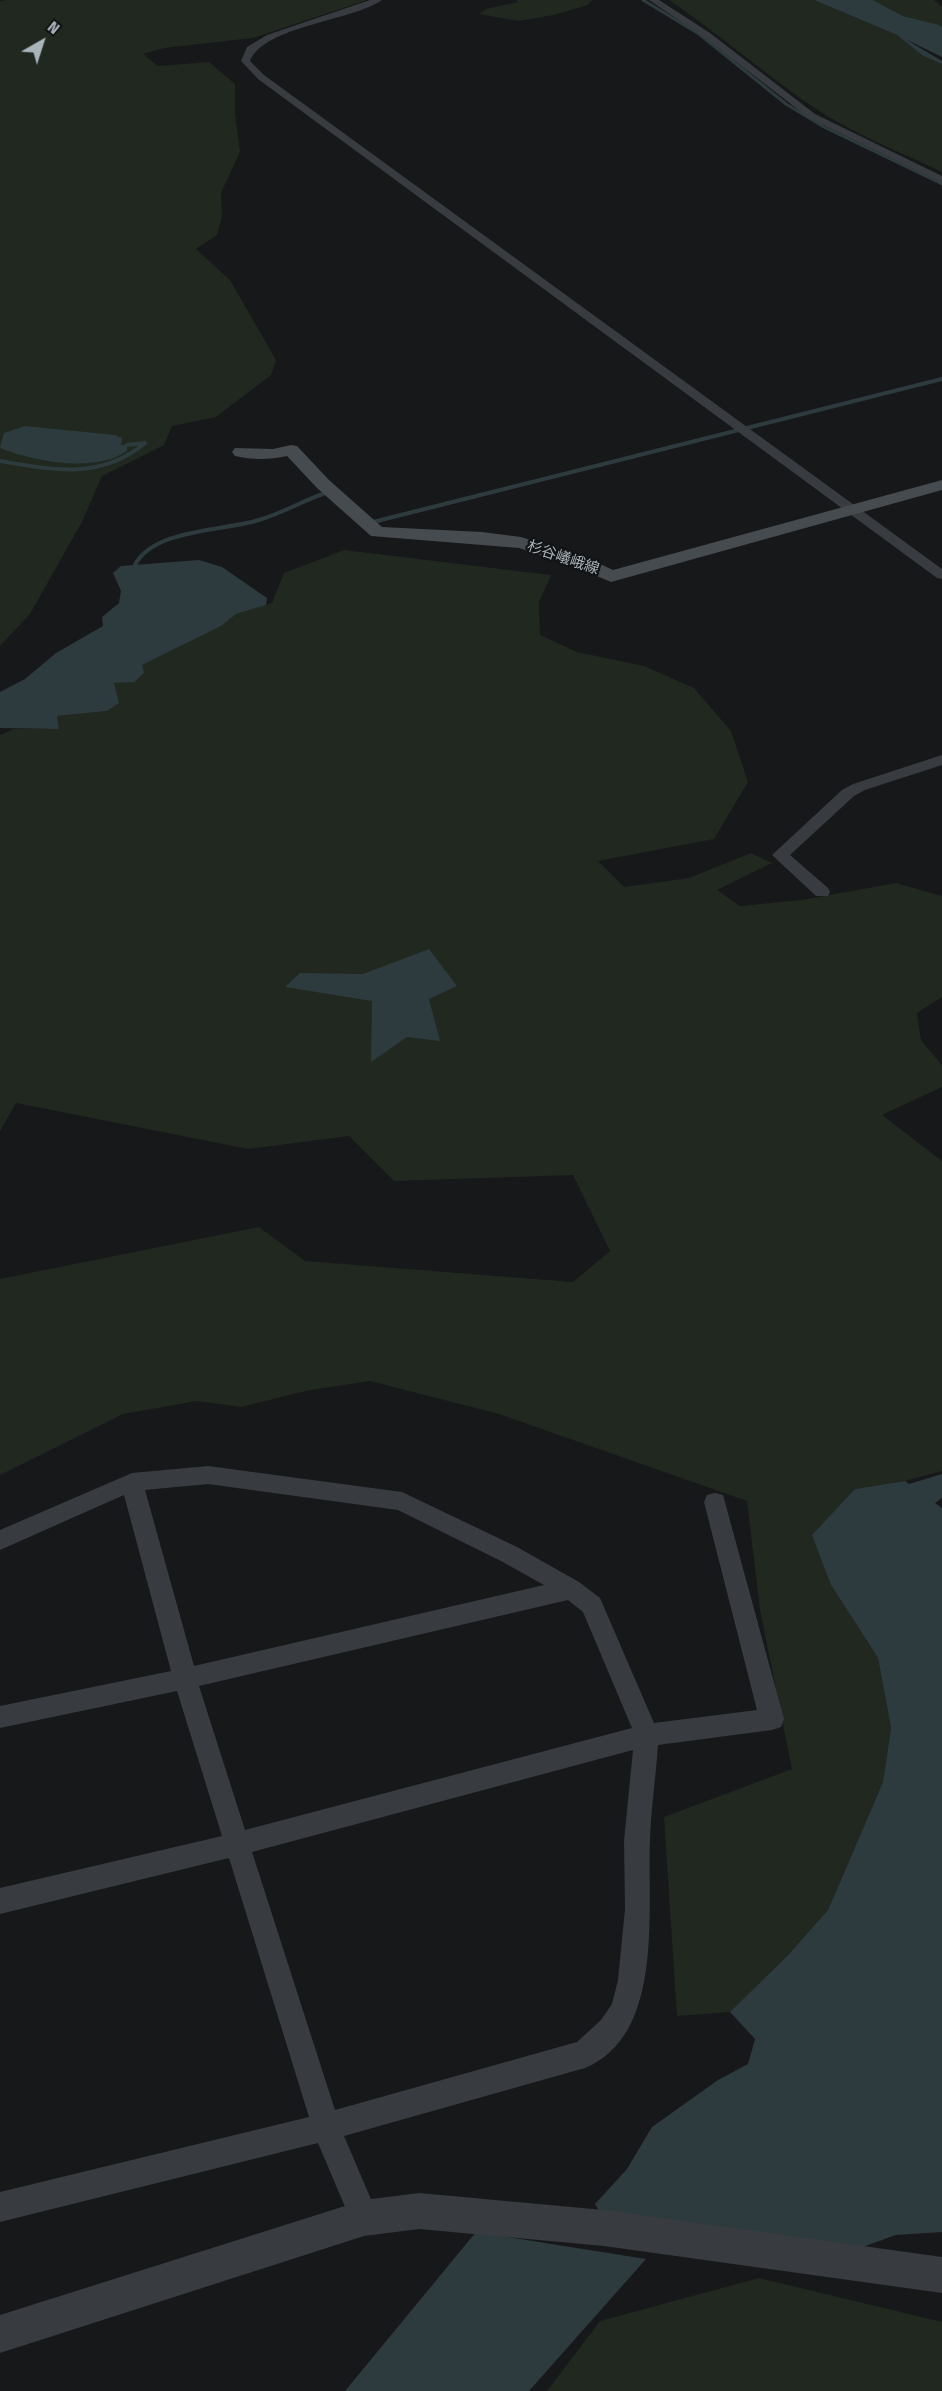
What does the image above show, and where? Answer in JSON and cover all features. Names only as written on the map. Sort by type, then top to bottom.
[{"type":"main road","name":"杉谷嶬峨線","points":[[241,452],[273,454],[291,450],[323,484],[377,532],[482,538],[521,543],[578,561],[611,576],[942,485]]},
{"type":"street","points":[[378,0],[270,37],[250,49],[244,61],[261,77],[942,575]]},
{"type":"street","points":[[653,0],[707,35],[812,116],[942,180]]},
{"type":"street","points":[[822,891],[780,855],[854,790],[942,760]]},
{"type":"street","points":[[0,1540],[132,1482],[208,1475],[402,1501],[509,1554],[571,1589],[592,1605],[647,1735],[637,1841],[638,1909],[631,1980],[624,2009],[611,2030],[585,2054],[326,2127],[0,2207]]},
{"type":"street","points":[[132,1482],[185,1679],[326,2127],[364,2217]]},
{"type":"street","points":[[0,1902],[238,1844],[647,1735],[772,1719],[715,1502]]},
{"type":"street","points":[[0,1717],[185,1679],[571,1589]]},
{"type":"street","points":[[0,2334],[364,2217],[419,2211],[592,2227],[942,2275]]},
{"type":"shaded area","points":[[367,0],[253,38],[164,48],[143,54],[158,66],[209,62],[235,84],[235,112],[240,152],[221,193],[222,216],[217,235],[196,249],[230,280],[276,360],[271,375],[216,417],[172,426],[164,445],[102,476],[82,522],[30,614],[0,646],[0,1]]},
{"type":"shaded area","points":[[516,0],[592,0],[588,5],[554,15],[518,21],[479,14],[486,9],[518,2]]},
{"type":"shaded area","points":[[669,0],[814,0],[897,35],[923,56],[942,64],[942,172],[858,133],[810,105]]},
{"type":"shaded area","points":[[814,0],[873,0],[903,16],[939,25],[942,27],[942,57],[905,39],[942,61],[942,64],[923,56],[897,35]]},
{"type":"shaded area","points":[[873,0],[934,0],[942,7],[942,27],[903,16]]},
{"type":"shaded area","points":[[25,426],[115,435],[122,438],[121,445],[127,445],[127,451],[99,462],[65,463],[47,461],[0,448],[4,433]]},
{"type":"shaded area","points":[[344,550],[551,575],[539,602],[540,635],[577,652],[644,666],[694,688],[731,731],[748,782],[714,839],[598,861],[624,887],[689,878],[751,853],[772,863],[717,890],[740,906],[802,900],[896,883],[942,896],[942,997],[917,1013],[921,1040],[942,1065],[942,1087],[882,1115],[942,1161],[942,1471],[905,1481],[855,1489],[831,1585],[878,1658],[891,1728],[883,1782],[828,1910],[788,1955],[730,2012],[677,2016],[664,1817],[792,1769],[760,1610],[747,1501],[499,1414],[370,1381],[310,1390],[241,1407],[197,1401],[123,1414],[0,1475],[0,1279],[259,1227],[305,1261],[573,1282],[610,1251],[573,1175],[394,1181],[349,1136],[248,1149],[16,1103],[0,1131],[0,735],[13,729],[59,729],[56,716],[107,711],[113,683],[141,665],[220,626],[236,614],[272,603],[284,573]]},
{"type":"shaded area","points":[[199,560],[222,567],[267,598],[266,605],[236,614],[221,626],[142,665],[144,673],[134,682],[114,683],[119,703],[107,711],[57,716],[59,729],[0,728],[0,692],[25,679],[56,653],[103,626],[102,617],[119,603],[121,591],[113,573],[121,566]]},
{"type":"shaded area","points":[[429,949],[457,986],[429,999],[440,1041],[407,1037],[371,1062],[372,1001],[285,987],[300,973],[363,974]]},
{"type":"shaded area","points":[[942,1474],[942,1498],[935,1503],[942,1508],[942,2232],[896,2235],[843,2254],[605,2221],[595,2204],[627,2169],[652,2127],[718,2080],[748,2064],[755,2039],[730,2012],[788,1955],[828,1910],[883,1782],[891,1728],[878,1658],[831,1585],[812,1535],[855,1489],[905,1481],[909,1484]]},
{"type":"shaded area","points":[[476,2232],[646,2259],[529,2391],[345,2391]]},
{"type":"shaded area","points":[[759,2278],[942,2322],[942,2391],[547,2391],[600,2321]]},
{"type":"waterway","points":[[643,0],[699,34],[786,104],[824,127],[942,184]]},
{"type":"waterway","points":[[369,523],[942,379]]},
{"type":"waterway","points":[[0,461],[57,469],[93,467],[111,463],[145,443],[127,445]]},
{"type":"waterway","points":[[135,565],[144,553],[157,544],[191,533],[259,520],[328,492]]}]
